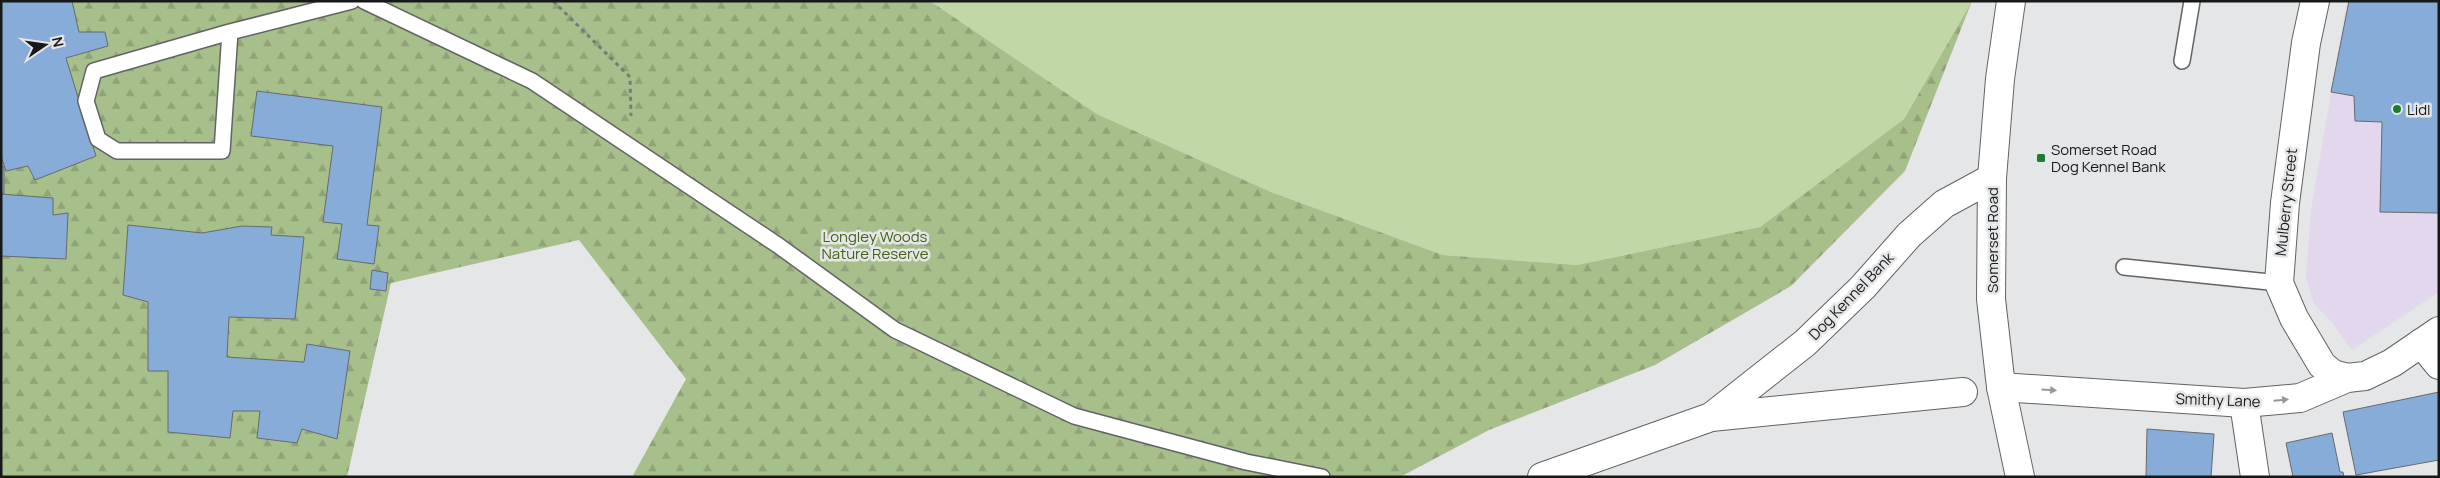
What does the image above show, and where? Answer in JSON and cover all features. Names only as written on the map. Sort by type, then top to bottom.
[{"type":"street","name":"Somerset Road","points":[[2011,1],[2000,79],[1992,178],[1991,299],[2001,387],[2020,477]]},
{"type":"street","name":"Mulberry Street","points":[[2315,1],[2306,43],[2288,184],[2279,283],[2294,318],[2318,358],[2333,374],[2347,378]]},
{"type":"street","name":"Dog Kennel Bank","points":[[1711,417],[1804,343],[1864,287],[1909,235],[1944,204],[1992,178]]},
{"type":"street","name":"Smithy Lane","points":[[2001,387],[2244,404],[2300,398],[2347,378],[2365,376],[2392,363],[2430,337],[2439,365]]},
{"type":"street","name":"Dog Kennel Bank","points":[[1542,477],[1711,417],[1962,392]]},
{"type":"street","points":[[2244,404],[2255,477]]},
{"type":"lane","points":[[230,32],[222,151],[117,151],[98,139],[86,101],[94,71],[230,32],[352,1]]},
{"type":"lane","points":[[364,1],[532,82],[779,246],[895,330],[1074,416],[1236,460],[1322,477]]},
{"type":"lane","points":[[2182,61],[2192,1]]},
{"type":"lane","points":[[2124,267],[2279,283]]},
{"type":"path","points":[[553,1],[630,77],[631,147]]},
{"type":"shaded area","points":[[2347,1],[2439,1],[2439,292],[2352,350],[2332,322],[2314,304],[2306,278],[2311,210]]},
{"type":"green space","name":"Longley Woods Nature Reserve","points":[[1,1],[930,1],[1097,114],[1271,192],[1443,255],[1577,265],[1760,227],[1904,119],[1972,1],[1905,171],[1791,286],[1655,365],[1489,430],[1400,477],[632,477],[686,379],[579,240],[391,283],[347,477],[1,477]]},
{"type":"green space","points":[[930,1],[1972,1],[1904,119],[1760,227],[1577,265],[1443,255],[1271,192],[1097,114]]},
{"type":"building","points":[[1,1],[72,1],[79,32],[105,32],[108,46],[66,58],[96,156],[35,180],[28,166],[6,171],[1,156]]},
{"type":"building","name":"Lidl","points":[[2349,1],[2439,1],[2439,213],[2380,212],[2382,122],[2355,121],[2354,96],[2331,92]]},
{"type":"building","points":[[257,91],[382,107],[367,225],[379,226],[374,264],[337,259],[342,224],[323,222],[333,146],[251,136]]},
{"type":"building","points":[[1,166],[4,167],[4,194],[1,194]]},
{"type":"building","points":[[1,194],[53,198],[53,215],[68,213],[66,259],[1,256]]},
{"type":"building","points":[[128,225],[202,233],[242,226],[272,227],[271,235],[304,237],[295,319],[229,317],[227,357],[304,362],[307,344],[350,351],[337,439],[302,429],[297,443],[257,438],[260,411],[233,411],[230,438],[168,432],[168,371],[148,371],[148,302],[123,295]]},
{"type":"building","points":[[372,270],[388,273],[386,291],[370,289]]},
{"type":"building","points":[[2439,392],[2439,460],[2356,475],[2343,412]]},
{"type":"building","points":[[2147,429],[2214,434],[2211,477],[2146,477]]},
{"type":"building","points":[[2332,433],[2340,472],[2343,472],[2344,477],[2293,477],[2286,443]]},
{"type":"place","name":"Lidl","points":[[2397,109]]},
{"type":"place","name":"Somerset Road Dog Kennel Bank","points":[[2041,158]]}]
